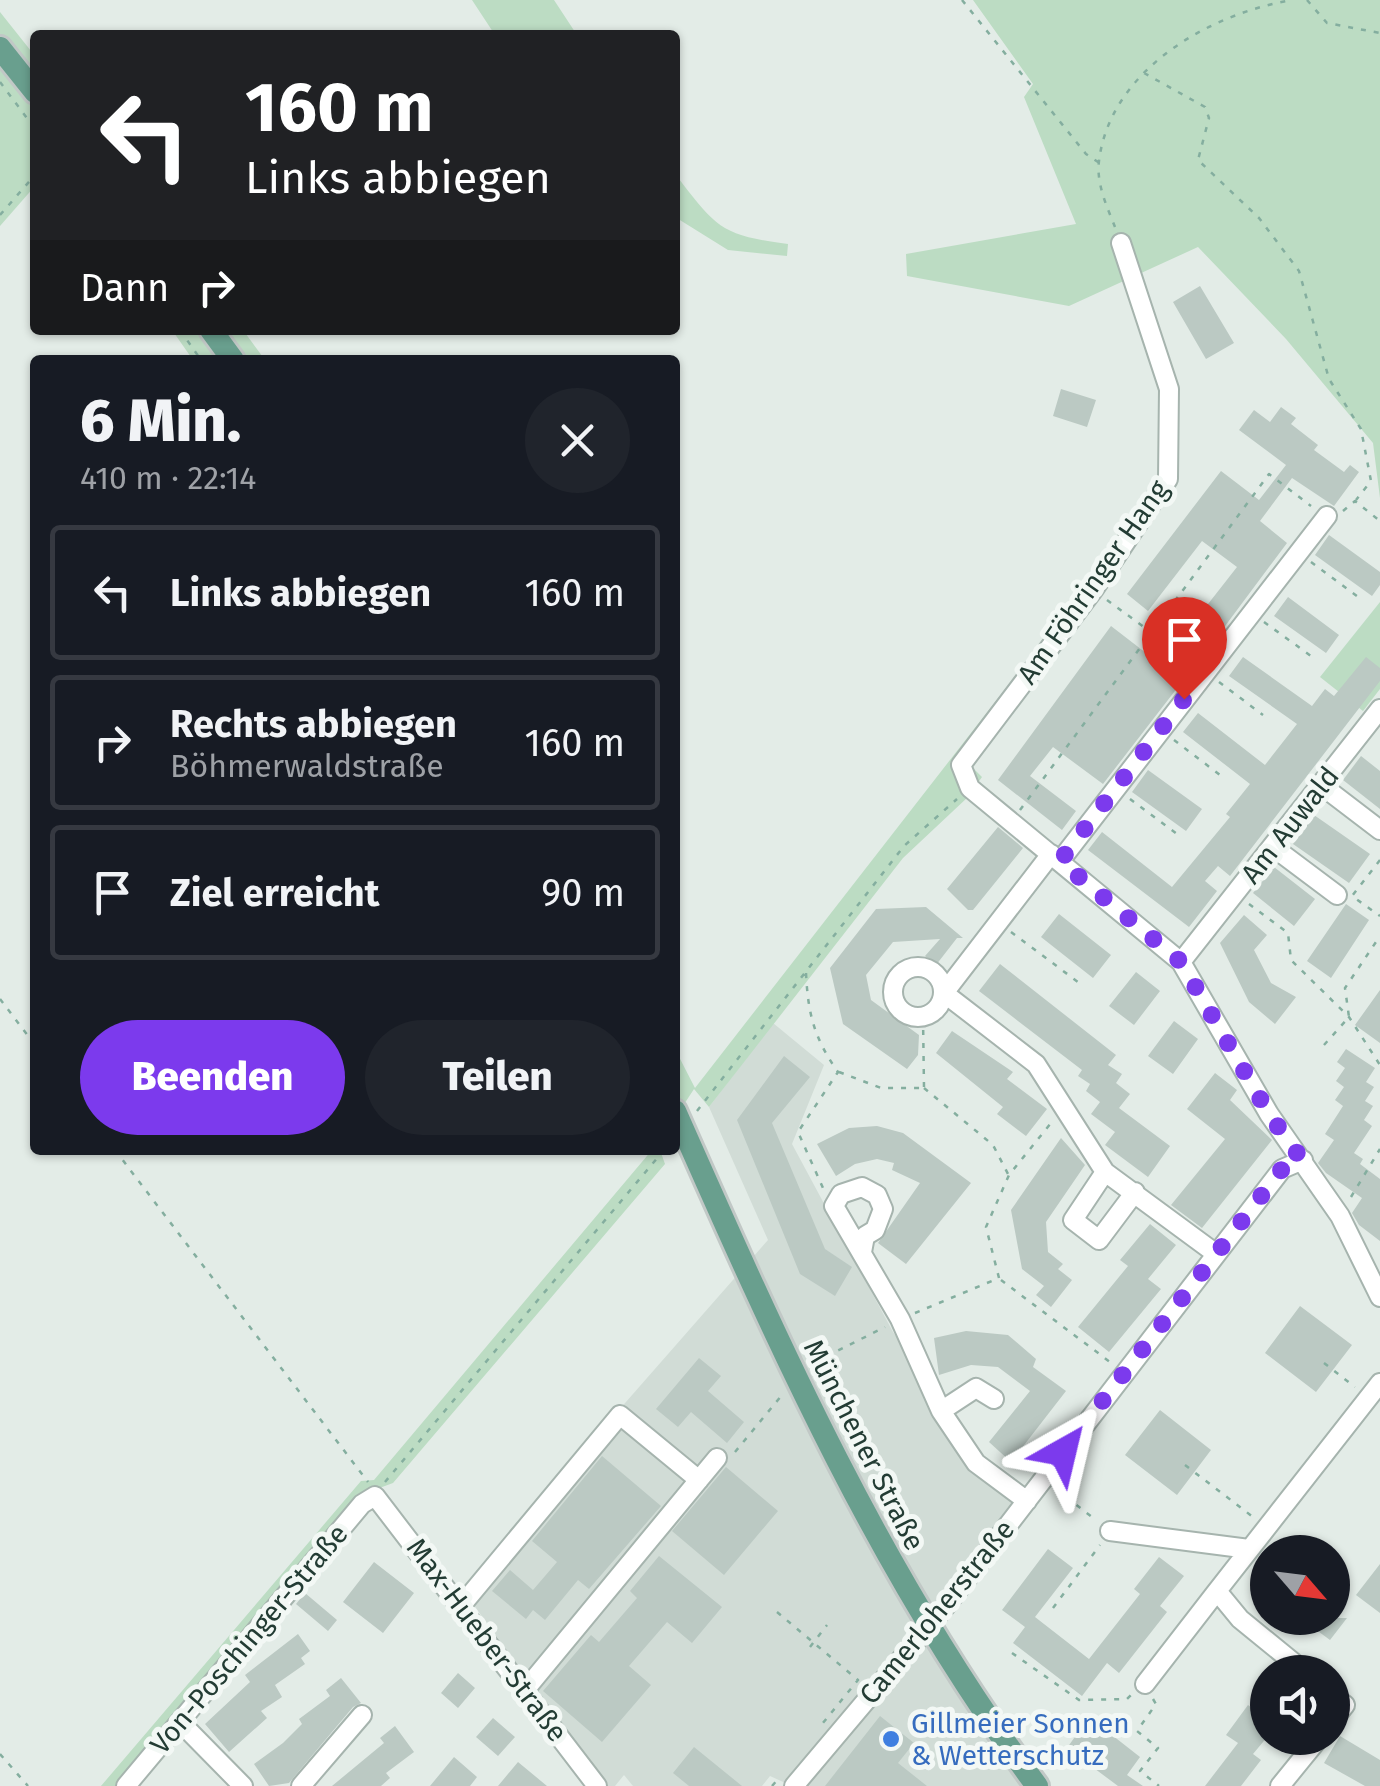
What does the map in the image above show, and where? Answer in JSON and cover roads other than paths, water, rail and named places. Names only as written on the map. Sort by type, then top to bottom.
[{"type":"main road","points":[[0,48],[30,86]]},
{"type":"main road","name":"Münchener Straße","points":[[680,1122],[791,1372],[878,1544],[926,1626],[1037,1786]]},
{"type":"street","name":"Am Föhringer Hang","points":[[1055,857],[970,788],[961,766],[1094,589],[1168,479],[1169,389],[1122,242]]},
{"type":"street","points":[[1215,1253],[1106,1172],[1066,1104],[1036,1064],[944,993],[939,978],[926,968],[909,969],[896,980],[894,996],[900,1010],[924,1017],[938,1008],[944,993],[999,923],[1115,789],[1327,516]]},
{"type":"street","name":"Am Auwald","points":[[1181,962],[1380,709]]},
{"type":"street","points":[[1321,785],[1380,830]]},
{"type":"street","points":[[1273,847],[1337,896]]},
{"type":"street","points":[[1055,857],[1181,962],[1269,1114],[1340,1216],[1380,1297]]},
{"type":"street","name":"Camerloherstraße","points":[[789,1778],[926,1626],[1282,1169],[1302,1160]]},
{"type":"street","points":[[1106,1172],[1072,1220],[1100,1240],[1135,1192]]},
{"type":"street","points":[[862,1252],[866,1236],[875,1230],[884,1210],[878,1195],[862,1186],[840,1194],[834,1206],[847,1234],[862,1252],[900,1319],[940,1411],[976,1463],[1027,1501]]},
{"type":"street","points":[[940,1411],[976,1388],[994,1399]]},
{"type":"street","points":[[1144,1684],[1374,1390]]},
{"type":"street","points":[[461,1606],[620,1414],[698,1480]]},
{"type":"street","points":[[525,1690],[717,1458]]},
{"type":"street","name":"Max-Hueber-Straße","points":[[375,1496],[597,1786]]},
{"type":"street","name":"Von-Poschinger-Straße","points":[[126,1786],[362,1504],[375,1496]]},
{"type":"street","points":[[1110,1531],[1249,1549]]},
{"type":"street","points":[[1217,1591],[1240,1619],[1284,1655]]},
{"type":"street","points":[[302,1786],[362,1715]]},
{"type":"street","points":[[180,1722],[243,1786]]},
{"type":"street","points":[[1280,1786],[1305,1755]]},
{"type":"place","name":"Gillmeier Sonnen & Wetterschutz","points":[[891,1739]]}]
